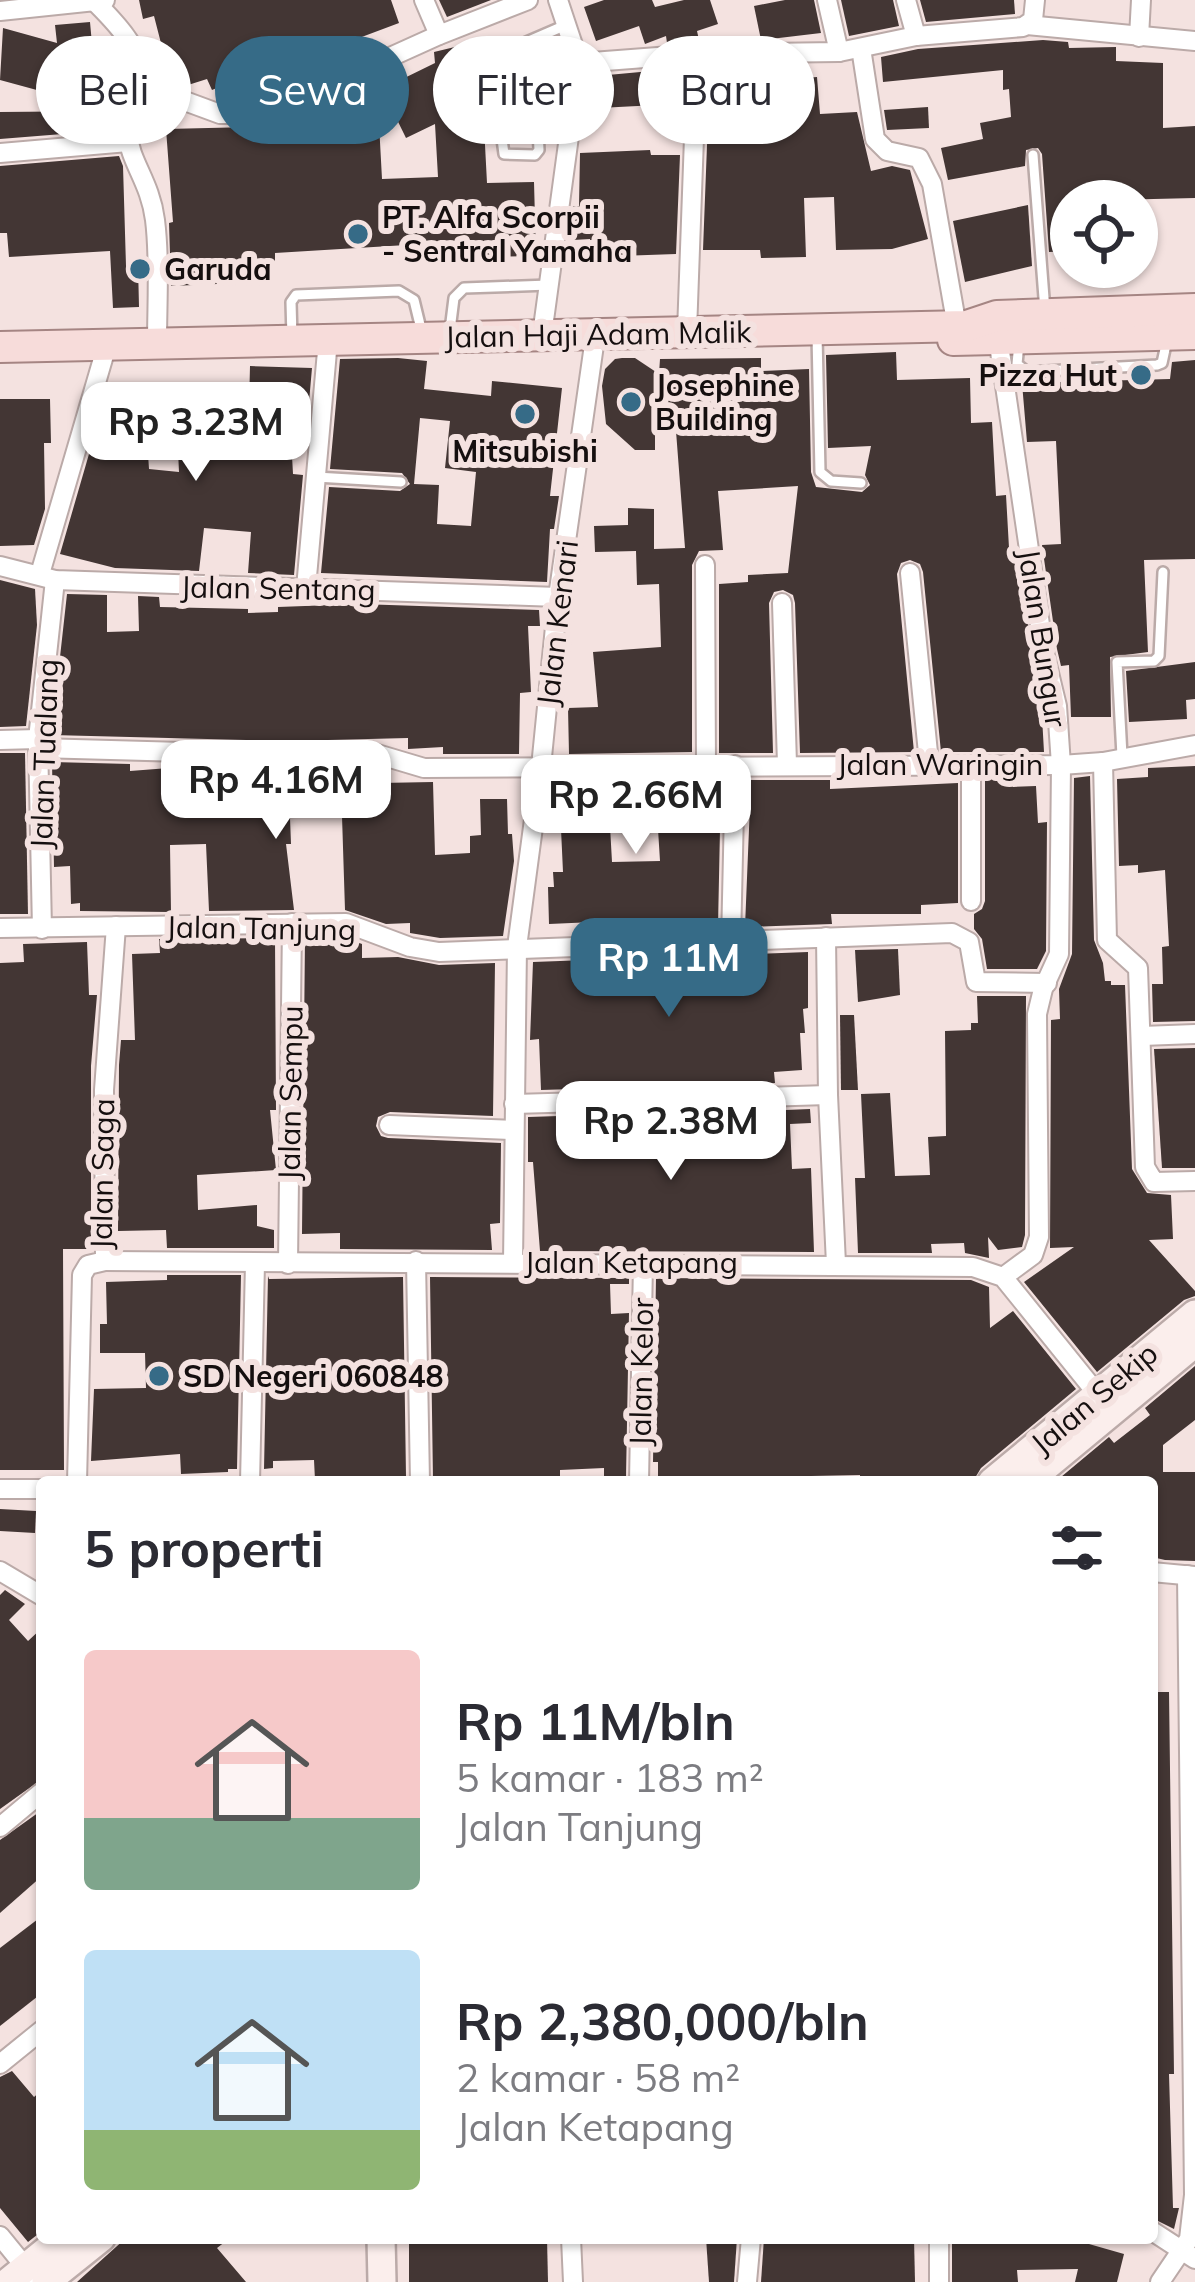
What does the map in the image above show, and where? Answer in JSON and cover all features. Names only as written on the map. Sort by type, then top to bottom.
[{"type":"main road","name":"Jalan Haji Adam Malik","points":[[817,336],[957,327],[1004,332],[1046,314],[1195,309]]},
{"type":"main road","name":"Jalan Haji Adam Malik","points":[[0,347],[526,335],[1181,334]]},
{"type":"main road","points":[[526,335],[540,346],[702,336]]},
{"type":"street","points":[[424,0],[439,35]]},
{"type":"street","points":[[191,104],[220,115],[248,114],[304,96],[528,0]]},
{"type":"street","points":[[558,0],[570,36]]},
{"type":"street","points":[[827,0],[839,52]]},
{"type":"street","points":[[906,0],[916,36]]},
{"type":"street","points":[[1139,38],[1141,0]]},
{"type":"street","points":[[0,11],[100,2],[126,36]]},
{"type":"street","points":[[815,52],[839,52],[1032,13],[1139,38],[1195,41]]},
{"type":"street","points":[[861,48],[874,139],[880,147],[913,155],[925,164],[957,327]]},
{"type":"street","points":[[0,153],[105,144]]},
{"type":"street","points":[[129,144],[155,215],[157,344]]},
{"type":"street","points":[[526,335],[550,285],[570,144]]},
{"type":"street","points":[[699,144],[702,336]]},
{"type":"street","name":"Jalan Bungur","points":[[1003,1277],[1033,1255],[1039,1238],[1037,1014],[1060,954],[1061,764],[1057,706],[1044,652],[1004,332]]},
{"type":"street","points":[[305,588],[328,340]]},
{"type":"street","name":"Jalan Tualang","points":[[41,929],[38,744],[47,577],[107,345]]},
{"type":"street","name":"Jalan Kenari","points":[[513,1262],[517,947],[558,596],[594,345]]},
{"type":"street","points":[[705,565],[706,766]]},
{"type":"street","name":"Jalan Sentang","points":[[0,566],[47,577],[558,596]]},
{"type":"street","points":[[910,573],[929,763]]},
{"type":"street","points":[[782,603],[787,764]]},
{"type":"street","name":"Jalan Waringin","points":[[0,740],[288,754],[353,752],[424,768],[1061,764],[1195,745]]},
{"type":"street","points":[[1113,760],[1107,940],[1138,968],[1145,1167],[1154,1182],[1195,1180]]},
{"type":"street","points":[[730,943],[735,765]]},
{"type":"street","points":[[971,765],[971,901]]},
{"type":"street","name":"Jalan Sempu","points":[[288,1264],[292,923]]},
{"type":"street","name":"Jalan Tanjung","points":[[0,928],[346,923],[426,951],[958,935],[969,942],[974,980],[984,985],[1047,983]]},
{"type":"street","name":"Jalan Saga","points":[[77,1476],[82,1275],[88,1265],[105,1262],[104,1090],[116,926]]},
{"type":"street","points":[[826,938],[836,1264]]},
{"type":"street","points":[[1142,1036],[1195,1034]]},
{"type":"street","points":[[514,1104],[828,1095]]},
{"type":"street","points":[[389,1125],[513,1130]]},
{"type":"street","points":[[416,1261],[420,1476]]},
{"type":"street","name":"Jalan Ketapang","points":[[105,1262],[836,1264],[973,1267],[1003,1277]]},
{"type":"street","points":[[250,1476],[255,1263]]},
{"type":"street","name":"Jalan Kelor","points":[[639,1476],[643,1263]]},
{"type":"street","points":[[1003,1277],[1100,1396]]},
{"type":"street","name":"Jalan Sekip","points":[[1000,1476],[1195,1314]]},
{"type":"street","name":"Jalan Sekip","points":[[1034,1476],[1195,1343]]},
{"type":"street","points":[[0,1489],[36,1489]]},
{"type":"street","points":[[1158,1573],[1191,1576],[1194,2195],[1189,2255],[1160,2282]]},
{"type":"street","points":[[3,1578],[36,1593]]},
{"type":"street","points":[[0,1827],[36,1797]]},
{"type":"street","points":[[0,2065],[36,2035]]},
{"type":"street","points":[[1158,2234],[1189,2255]]},
{"type":"street","points":[[0,2236],[30,2278]]},
{"type":"street","points":[[30,2278],[57,2244]]},
{"type":"street","points":[[30,2278],[90,2244]]},
{"type":"street","points":[[381,2244],[382,2282]]},
{"type":"street","points":[[571,2244],[573,2282]]},
{"type":"street","points":[[747,2282],[750,2244]]},
{"type":"street","points":[[939,2244],[939,2282]]},
{"type":"lane","points":[[540,36],[566,25]]},
{"type":"lane","points":[[538,130],[535,155],[504,154],[504,135],[538,130]]},
{"type":"lane","points":[[1033,155],[1046,314]]},
{"type":"lane","points":[[436,338],[458,292],[550,285]]},
{"type":"lane","points":[[292,340],[290,302],[296,295],[399,290],[414,300],[436,338]]},
{"type":"lane","points":[[817,336],[820,472],[832,481],[861,483]]},
{"type":"lane","points":[[316,477],[401,482]]},
{"type":"lane","points":[[1113,760],[1117,662],[1154,661],[1159,656],[1163,572]]},
{"type":"building","points":[[139,0],[391,0],[399,23],[364,36],[215,36],[212,90],[207,79],[191,84],[191,36],[159,36],[154,16],[143,19]]},
{"type":"building","points":[[439,0],[491,0],[447,17]]},
{"type":"building","points":[[604,0],[652,0],[655,7],[710,0],[718,24],[697,31],[698,36],[642,36],[639,26],[594,36],[584,7]]},
{"type":"building","points":[[814,0],[821,33],[760,36],[754,6]]},
{"type":"building","points":[[841,0],[893,0],[899,26],[849,36]]},
{"type":"building","points":[[920,0],[1014,0],[1015,14],[926,22]]},
{"type":"building","points":[[90,22],[91,36],[56,36],[55,25]]},
{"type":"building","points":[[3,28],[36,37],[36,90],[0,80]]},
{"type":"building","points":[[1043,40],[1068,42],[1069,48],[1116,47],[1116,61],[1163,63],[1163,128],[1195,126],[1195,198],[1158,199],[1158,180],[1050,180],[1049,252],[1038,148],[1026,150],[1025,166],[948,180],[941,148],[983,139],[980,123],[1011,117],[1003,70],[883,82],[881,57],[918,49]]},
{"type":"building","points":[[433,64],[433,125],[409,137],[409,76]]},
{"type":"building","points":[[638,73],[638,106],[614,107],[614,75]]},
{"type":"building","points":[[817,77],[820,114],[857,112],[871,171],[892,166],[910,170],[928,239],[892,249],[836,250],[834,197],[804,198],[806,257],[761,258],[760,250],[703,250],[707,144],[815,144]]},
{"type":"building","points":[[928,107],[929,128],[887,130],[884,110]]},
{"type":"building","points":[[0,112],[36,112],[36,136],[0,139]]},
{"type":"building","points":[[191,128],[215,128],[215,144],[380,144],[382,179],[438,177],[436,144],[485,144],[487,183],[534,182],[536,256],[472,257],[472,241],[275,253],[275,263],[216,266],[217,284],[171,286],[169,223],[173,222],[167,144],[191,144]]},
{"type":"building","points":[[650,150],[651,155],[680,155],[676,254],[591,257],[590,239],[573,240],[580,153]]},
{"type":"building","points":[[119,156],[126,266],[138,265],[139,307],[113,308],[110,251],[9,257],[7,233],[0,233],[0,166]]},
{"type":"building","points":[[1028,205],[1032,266],[965,282],[953,221]]},
{"type":"building","points":[[896,352],[897,380],[970,378],[971,423],[992,422],[996,496],[1006,495],[1009,548],[1015,548],[1041,699],[1044,752],[941,752],[923,572],[920,564],[910,560],[901,563],[897,574],[914,752],[800,753],[795,603],[793,595],[783,590],[774,592],[769,603],[773,753],[719,753],[719,584],[748,582],[748,575],[788,573],[798,486],[718,491],[723,550],[699,551],[692,565],[692,752],[569,754],[568,708],[598,707],[593,652],[661,647],[659,584],[637,585],[636,551],[595,552],[594,526],[628,525],[628,508],[654,509],[654,549],[685,548],[675,418],[655,419],[655,450],[635,450],[606,424],[605,369],[622,358],[635,358],[659,374],[660,359],[761,358],[761,371],[809,369],[811,472],[816,487],[862,492],[870,485],[865,475],[871,446],[828,448],[826,355]]},
{"type":"building","points":[[340,359],[427,361],[424,389],[491,396],[492,381],[562,388],[550,496],[559,496],[554,529],[550,529],[547,582],[321,573],[329,487],[400,491],[410,484],[402,473],[330,469]],"holes":[[[420,418],[450,421],[445,468],[476,472],[471,526],[437,524],[439,485],[414,484]]]},
{"type":"building","points":[[1195,360],[1195,559],[1144,560],[1148,652],[1110,657],[1111,717],[1071,717],[1069,665],[1061,666],[1057,649],[1042,545],[1061,544],[1056,441],[1027,442],[1022,383],[1170,379],[1172,362]]},
{"type":"building","points":[[250,366],[312,368],[309,402],[289,401],[293,474],[303,475],[294,575],[248,573],[251,532],[204,528],[199,571],[115,568],[60,554],[89,454],[101,457],[101,413],[145,410],[149,469],[179,472],[176,406],[249,407]]},
{"type":"building","points":[[0,399],[50,399],[51,443],[44,443],[45,509],[34,545],[0,546]]},
{"type":"building","points":[[0,580],[35,589],[37,625],[26,726],[0,727]]},
{"type":"building","points":[[67,594],[107,595],[107,632],[139,631],[138,596],[159,597],[160,607],[248,609],[248,613],[359,604],[539,610],[540,626],[528,626],[531,692],[520,693],[519,754],[408,749],[408,738],[288,741],[52,735],[57,690],[63,690],[60,657]]},
{"type":"building","points":[[1195,662],[1195,699],[1186,700],[1187,719],[1129,722],[1126,671]]},
{"type":"building","points":[[0,753],[25,753],[28,914],[0,914]]},
{"type":"building","points":[[52,762],[130,764],[130,771],[195,766],[374,767],[380,769],[380,783],[433,782],[435,855],[470,853],[470,836],[481,835],[480,799],[507,799],[514,861],[503,936],[440,938],[410,933],[410,923],[386,924],[345,910],[342,816],[290,818],[291,844],[286,844],[294,910],[209,911],[206,844],[170,845],[171,912],[80,911],[80,903],[71,904],[70,866],[54,867]]},
{"type":"building","points":[[1195,766],[1195,1021],[1153,1022],[1152,984],[1163,984],[1162,947],[1169,946],[1165,870],[1138,873],[1138,865],[1119,866],[1117,779],[1148,777],[1148,768]]},
{"type":"building","points":[[1090,776],[1094,940],[1105,981],[1125,985],[1132,1169],[1147,1193],[1171,1195],[1173,1239],[1149,1240],[1195,1291],[1195,1296],[1097,1372],[1024,1282],[1074,1247],[1050,1248],[1051,1020],[1060,1019],[1059,989],[1072,954],[1074,778]]},
{"type":"building","points":[[985,779],[1012,779],[1013,787],[1036,786],[1038,823],[1047,822],[1046,951],[1037,969],[987,969],[982,939],[974,929],[974,914],[985,901]]},
{"type":"building","points":[[668,780],[669,809],[704,807],[703,780],[721,780],[718,926],[594,933],[594,922],[549,924],[548,887],[554,887],[553,872],[563,872],[561,829],[553,830],[553,783]],"holes":[[[646,824],[647,829],[658,829],[660,861],[612,862],[610,826]]]},
{"type":"building","points":[[751,780],[830,780],[830,789],[958,783],[958,903],[921,905],[921,914],[831,914],[832,924],[745,927]]},
{"type":"building","points":[[275,938],[276,1110],[270,1110],[276,1170],[197,1175],[198,1210],[257,1205],[257,1226],[274,1230],[274,1248],[167,1248],[166,1230],[118,1231],[119,1065],[121,1040],[135,1040],[132,954],[160,953],[159,939]]},
{"type":"building","points":[[305,938],[346,938],[362,944],[362,958],[398,957],[439,965],[495,963],[493,1116],[390,1112],[378,1117],[376,1126],[388,1138],[501,1143],[500,1223],[490,1224],[492,1250],[340,1249],[340,1233],[302,1234]]},
{"type":"building","points":[[87,942],[89,995],[97,995],[91,1066],[91,1249],[63,1249],[64,1470],[0,1470],[0,963],[24,962],[23,944]]},
{"type":"building","points":[[898,949],[900,995],[858,1002],[855,950]]},
{"type":"building","points":[[808,952],[808,1008],[803,1009],[805,1033],[800,1033],[802,1070],[774,1072],[775,1083],[541,1090],[539,1039],[530,1040],[533,962]]},
{"type":"building","points":[[977,996],[1026,996],[1022,1247],[998,1250],[988,1237],[989,1258],[965,1253],[964,1243],[931,1244],[932,1253],[858,1253],[855,1178],[865,1178],[861,1094],[890,1093],[895,1176],[930,1175],[928,1137],[946,1136],[945,1031],[971,1030],[971,1023],[978,1023]]},
{"type":"building","points":[[840,1015],[854,1015],[858,1090],[841,1090]]},
{"type":"building","points":[[1195,1048],[1195,1168],[1162,1168],[1154,1049]]},
{"type":"building","points":[[810,1109],[811,1123],[790,1124],[792,1169],[811,1168],[814,1252],[540,1251],[533,1162],[528,1162],[528,1117]]},
{"type":"building","points":[[167,1275],[241,1275],[237,1469],[181,1474],[180,1454],[91,1461],[94,1389],[146,1388],[145,1353],[100,1353],[100,1324],[107,1324],[106,1282],[167,1280]]},
{"type":"building","points":[[268,1276],[403,1277],[406,1476],[315,1476],[314,1460],[273,1461],[273,1468],[264,1469]]},
{"type":"building","points":[[430,1277],[629,1278],[629,1284],[610,1284],[611,1314],[629,1313],[626,1476],[604,1476],[604,1468],[560,1470],[560,1476],[433,1476]]},
{"type":"building","points":[[656,1278],[971,1280],[989,1287],[990,1328],[1013,1311],[1076,1389],[976,1476],[658,1476],[658,1462],[653,1462]]},
{"type":"building","points":[[1195,1366],[1195,1420],[1163,1445],[1163,1472],[1195,1472],[1195,1561],[1158,1558],[1158,1476],[1062,1476],[1109,1437],[1114,1443],[1150,1415],[1145,1408]]},
{"type":"building","points":[[0,1509],[36,1511],[35,1533],[0,1531]]},
{"type":"building","points":[[5,1590],[25,1604],[9,1620],[28,1641],[36,1634],[36,1783],[0,1809],[0,1595]]},
{"type":"building","points":[[1158,1692],[1169,1692],[1174,2074],[1169,2074],[1173,2208],[1179,2208],[1174,2229],[1158,2221]]},
{"type":"building","points":[[36,1814],[36,1881],[0,1913],[0,1840]]},
{"type":"building","points":[[36,1921],[36,1998],[0,2026],[0,1948]]},
{"type":"building","points":[[12,2071],[36,2095],[36,2236],[28,2242],[0,2208],[0,2077]]},
{"type":"building","points":[[119,2244],[222,2244],[217,2248],[246,2282],[77,2282]]},
{"type":"building","points":[[409,2244],[547,2244],[548,2282],[409,2282]]},
{"type":"building","points":[[706,2244],[737,2244],[734,2282],[709,2282]]},
{"type":"building","points":[[764,2244],[914,2244],[915,2282],[761,2282]]},
{"type":"building","points":[[952,2244],[1089,2244],[1124,2254],[1117,2282],[1075,2282],[1078,2269],[1017,2270],[1018,2282],[952,2282]]},
{"type":"place","name":"PT. Alfa Scorpii - Sentral Yamaha","points":[[358,234]]},
{"type":"place","name":"Garuda","points":[[140,269]]},
{"type":"place","name":"Pizza Hut","points":[[1141,375]]},
{"type":"place","name":"Josephine Building","points":[[631,402]]},
{"type":"place","name":"Mitsubishi","points":[[525,414]]},
{"type":"place","name":"SD Negeri 060848","points":[[159,1376]]}]
